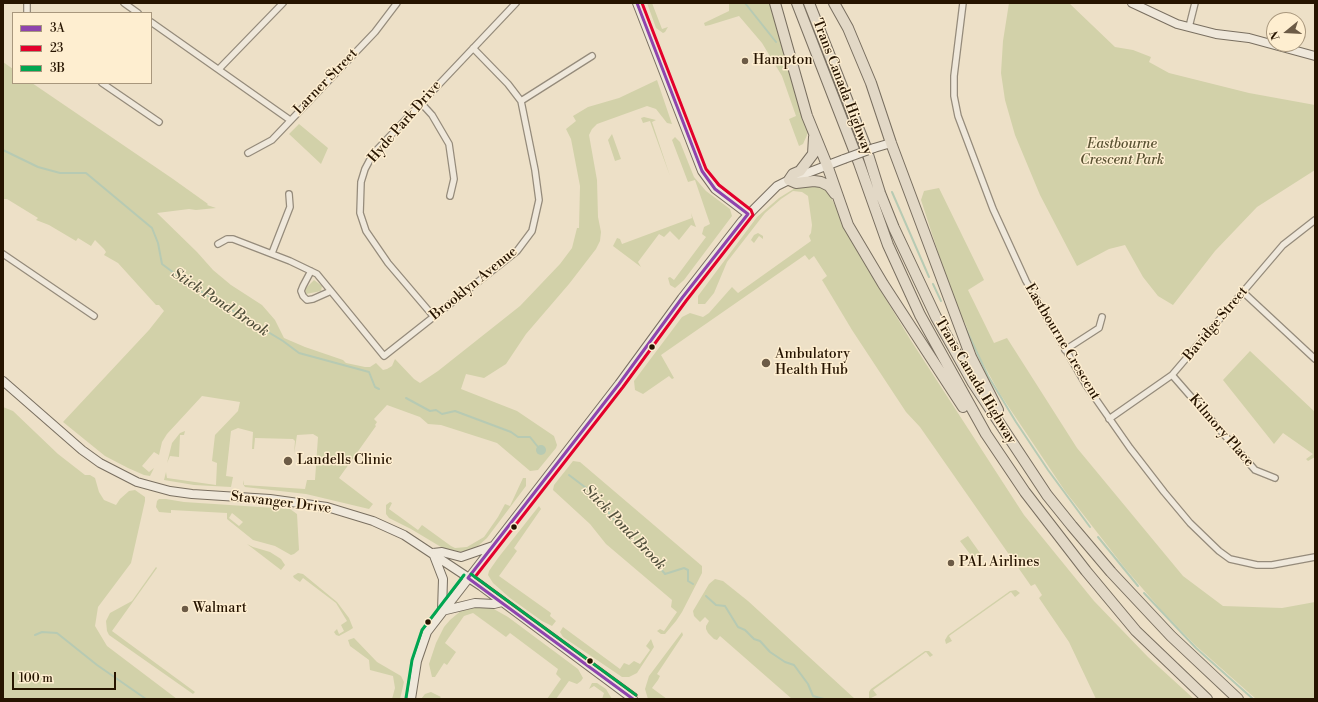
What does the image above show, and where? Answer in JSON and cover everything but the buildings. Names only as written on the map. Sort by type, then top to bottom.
[{"type":"highway","points":[[775,3],[814,137],[827,165],[837,197],[856,240],[972,421],[1025,492]]},
{"type":"highway","name":"Trans Canada Highway","points":[[797,3],[859,163],[888,246],[904,281],[955,380],[986,434],[1025,492],[1086,571],[1136,631],[1206,699]]},
{"type":"highway","name":"Trans Canada Highway","points":[[809,3],[864,145],[880,193],[909,262],[936,317],[973,383],[1048,495],[1106,566],[1170,636],[1238,699]]},
{"type":"highway","points":[[834,3],[848,28],[871,83],[891,143],[971,357],[991,397],[1048,495]]},
{"type":"highway","points":[[814,137],[813,154],[800,171],[793,174],[789,180],[796,183],[814,181],[821,182],[829,186],[837,197]]},
{"type":"street","points":[[124,3],[137,12]]},
{"type":"street","points":[[219,69],[283,3]]},
{"type":"street","name":"Larner Street","points":[[248,153],[272,140],[374,32],[397,3]]},
{"type":"street","name":"Hyde Park Drive","points":[[434,317],[375,247],[366,231],[360,213],[361,182],[365,169],[373,154],[516,3]]},
{"type":"street","points":[[637,3],[702,171],[715,189],[748,214]]},
{"type":"street","name":"Eastbourne Crescent","points":[[963,3],[954,76],[954,96],[958,116],[993,209],[1026,281],[1065,350],[1109,419],[1190,524],[1211,546],[1224,556],[1242,562],[1264,566],[1315,557]]},
{"type":"street","points":[[1132,3],[1178,24],[1216,34],[1249,38],[1315,56]]},
{"type":"street","points":[[1189,27],[1195,3]]},
{"type":"street","points":[[152,23],[290,120]]},
{"type":"street","name":"Brooklyn Avenue","points":[[330,291],[384,356],[517,251],[532,231],[539,200],[535,170],[521,101],[508,84],[472,48]]},
{"type":"street","points":[[521,101],[592,56]]},
{"type":"street","points":[[103,84],[159,122]]},
{"type":"street","points":[[421,104],[432,115],[448,144],[454,179],[450,196]]},
{"type":"street","points":[[411,699],[422,644],[427,632],[619,384],[682,298],[748,214],[777,186],[789,180],[891,143]]},
{"type":"street","points":[[272,253],[290,207],[289,194]]},
{"type":"street","name":"Bavidge Street","points":[[1109,419],[1172,375],[1283,245],[1315,220]]},
{"type":"street","points":[[218,244],[226,239],[232,239],[272,253],[312,271],[322,279],[330,291],[313,299],[307,300],[301,291],[312,271]]},
{"type":"street","points":[[3,254],[94,316]]},
{"type":"street","points":[[1243,292],[1315,359]]},
{"type":"street","points":[[1065,350],[1099,328],[1102,317]]},
{"type":"street","name":"Kilmory Place","points":[[1172,375],[1255,470],[1275,478]]},
{"type":"street","name":"Stavanger Drive","points":[[3,381],[82,450],[100,463],[137,482],[170,491],[270,499],[327,507],[359,516],[389,528],[432,553],[468,578],[633,699]]},
{"type":"street","points":[[442,612],[443,578],[432,553],[442,552],[461,557],[493,546]]},
{"type":"street","points":[[442,612],[478,602],[494,604],[502,602]]},
{"type":"green space","points":[[647,3],[652,3],[662,29],[668,27],[665,32],[663,33],[656,28]]},
{"type":"green space","points":[[729,3],[771,3],[808,133],[803,144],[799,146],[789,119],[796,116],[782,76],[762,43],[739,16],[705,26],[704,23],[729,11]]},
{"type":"green space","name":"Eastbourne Crescent Park","points":[[1009,3],[1069,3],[1115,47],[1133,50],[1151,57],[1149,62],[1169,73],[1249,93],[1315,105],[1315,170],[1257,207],[1215,251],[1173,305],[1158,296],[1143,277],[1125,245],[1109,249],[1077,266],[1040,195],[1015,135],[1005,100],[1001,73],[1003,41]]},
{"type":"green space","points":[[3,62],[12,68],[12,84],[33,84],[173,179],[208,204],[207,205],[216,208],[196,210],[189,209],[157,213],[197,252],[213,270],[231,285],[262,305],[275,320],[284,338],[343,360],[346,363],[365,367],[370,367],[376,363],[383,370],[387,369],[392,366],[395,359],[414,379],[420,383],[438,371],[520,306],[560,264],[572,248],[577,228],[579,228],[580,186],[571,139],[566,129],[576,121],[573,116],[588,107],[619,98],[657,80],[672,124],[667,123],[656,109],[647,106],[597,124],[592,129],[589,135],[597,180],[598,217],[601,232],[600,241],[596,249],[569,284],[526,334],[506,364],[484,378],[466,374],[461,389],[517,411],[554,436],[557,445],[556,448],[538,470],[530,471],[497,443],[441,425],[428,424],[420,417],[387,405],[374,419],[377,422],[375,425],[376,426],[339,478],[373,504],[369,509],[306,494],[245,487],[243,484],[243,480],[244,485],[305,489],[307,480],[315,480],[318,437],[313,434],[297,435],[294,454],[295,441],[293,439],[255,438],[254,449],[252,449],[253,432],[238,428],[231,431],[226,476],[233,477],[231,487],[194,485],[164,480],[166,472],[167,478],[216,485],[217,463],[212,461],[215,435],[238,411],[240,402],[202,396],[167,434],[162,442],[159,455],[154,452],[142,466],[149,472],[154,468],[150,476],[128,468],[105,456],[63,422],[149,330],[164,311],[159,305],[156,305],[118,263],[104,255],[106,252],[95,240],[91,246],[78,238],[76,241],[49,225],[36,220],[38,218],[7,199],[3,199]]},
{"type":"green space","points":[[644,117],[656,120],[652,122],[670,176],[650,121],[643,123],[641,118]]},
{"type":"green space","points":[[299,124],[328,148],[321,164],[289,134]]},
{"type":"green space","points":[[612,134],[621,159],[615,161],[608,140]]},
{"type":"green space","points":[[675,137],[680,142],[694,177],[706,191],[730,209],[732,216],[684,280],[675,288],[670,285],[668,278],[670,277],[674,280],[706,237],[702,234],[704,227],[710,224],[695,180],[688,182],[672,140]]},
{"type":"green space","points":[[800,185],[816,185],[828,191],[858,253],[910,339],[1024,515],[1094,601],[1148,657],[1194,699],[1096,699],[1069,642],[1039,598],[1042,595],[1035,584],[1031,586],[920,427],[906,412],[852,330],[822,280],[827,276],[814,256],[809,260],[805,255],[661,355],[674,378],[672,379],[669,376],[643,394],[635,390],[634,381],[682,317],[690,313],[703,317],[709,313],[732,287],[738,293],[811,241],[809,236],[812,225],[808,196],[802,192],[793,191],[765,213],[727,262],[714,293],[705,304],[698,304],[698,296],[757,217],[779,198]]},
{"type":"green space","points":[[939,188],[984,280],[968,290],[994,343],[1007,338],[1077,448],[1183,576],[1223,606],[1282,608],[1315,602],[1315,699],[1256,699],[1196,646],[1161,610],[1124,567],[1065,491],[1000,394],[975,349],[965,323],[959,317],[921,200],[924,191]]},
{"type":"green space","points":[[691,213],[696,227],[691,225],[679,240],[670,231],[664,237],[659,234],[638,262],[641,267],[613,246],[617,238],[620,239],[622,244],[692,218]]},
{"type":"green space","points":[[758,233],[763,236],[763,239],[759,236],[754,243],[751,240],[749,243],[754,235]]},
{"type":"green space","points":[[314,280],[322,286],[321,291],[306,294],[305,289]]},
{"type":"green space","points":[[1250,351],[1315,412],[1315,457],[1308,461],[1306,459],[1313,454],[1283,433],[1274,444],[1223,380]]},
{"type":"green space","points":[[3,407],[13,411],[58,454],[85,475],[90,475],[95,478],[99,492],[104,500],[116,505],[129,491],[135,490],[145,497],[131,563],[98,607],[95,626],[107,646],[177,699],[3,699]]},
{"type":"green space","points":[[185,431],[184,435],[180,435],[179,457],[170,456],[167,463],[172,443],[180,433]]},
{"type":"green space","points":[[573,461],[580,462],[702,566],[702,573],[682,612],[665,634],[661,634],[657,631],[660,629],[664,631],[677,612],[671,607],[672,600],[606,544],[590,524],[553,490],[554,485]]},
{"type":"green space","points":[[523,478],[526,478],[526,486],[487,538],[478,546],[467,551],[456,552],[446,550],[389,518],[386,514],[386,505],[390,502],[392,503],[389,509],[418,530],[422,525],[455,548],[467,547],[484,537],[505,504],[510,506]]},
{"type":"green space","points":[[159,499],[290,509],[297,514],[299,550],[291,555],[275,546],[253,540],[227,519],[227,513],[171,510],[171,513],[159,512],[156,507]],"holes":[[[232,513],[243,522],[239,526],[229,518]]]},
{"type":"green space","points":[[539,506],[541,509],[514,548],[517,551],[499,576],[551,613],[550,616],[556,621],[552,626],[542,621],[510,598],[493,583],[488,575],[498,558]]},
{"type":"green space","points":[[968,536],[980,553],[973,558],[960,541]]},
{"type":"green space","points":[[247,544],[270,552],[281,559],[285,565],[281,570]]},
{"type":"green space","points":[[156,567],[157,568],[112,631],[195,692],[193,694],[109,635],[107,631],[106,621],[110,613],[132,601]]},
{"type":"green space","points":[[298,573],[303,574],[337,602],[349,618],[353,628],[339,636],[336,635],[334,632],[337,629],[339,634],[344,631],[341,625],[347,621],[336,603],[303,578],[300,582],[294,578],[293,576]]},
{"type":"green space","points":[[715,579],[723,581],[748,601],[855,699],[792,699],[720,636],[717,640],[714,639],[706,629],[709,621],[705,617],[700,622],[694,616],[693,611],[709,584]]},
{"type":"green space","points":[[1016,590],[1020,593],[1015,597],[1011,592],[949,636],[952,641],[946,644],[945,640],[948,635],[1010,591]]},
{"type":"green space","points":[[478,606],[492,608],[508,617],[578,669],[583,678],[581,681],[577,684],[569,681],[556,699],[547,699],[561,679],[556,674],[558,669],[510,633],[506,637],[473,613],[464,616],[445,643],[456,652],[447,665],[444,663],[435,677],[432,677],[429,664],[436,643],[444,627],[463,609]]},
{"type":"green space","points":[[563,627],[620,669],[624,663],[629,665],[634,661],[640,664],[650,650],[646,646],[651,639],[654,647],[637,673],[629,677],[622,677],[563,637],[560,632]]},
{"type":"green space","points":[[682,632],[683,635],[657,674],[660,676],[652,688],[667,699],[648,699],[645,689],[649,676]]},
{"type":"green space","points":[[354,638],[377,662],[401,676],[404,682],[400,699],[392,699],[395,688],[393,676],[370,670],[369,660],[350,646],[348,640]]},
{"type":"green space","points":[[925,651],[929,651],[933,655],[930,657],[926,652],[873,690],[877,695],[869,699],[869,692],[871,689]]},
{"type":"green space","points":[[592,683],[597,683],[606,689],[612,699],[602,699],[604,693],[594,686],[589,689]]},
{"type":"green space","points":[[431,692],[441,697],[439,699],[421,699],[425,694]]},
{"type":"shaded area","points":[[539,445],[543,445],[546,450],[543,455],[539,455],[536,452],[536,448]]},
{"type":"waterway","points":[[745,3],[776,42]]},
{"type":"waterway","name":"Stick Pond Brook","points":[[3,150],[38,167],[60,173],[86,173],[152,228],[158,243],[162,264],[190,285],[283,341],[299,353],[369,372],[375,387],[379,389]]},
{"type":"waterway","points":[[892,192],[929,277]]},
{"type":"waterway","points":[[933,284],[941,301]]},
{"type":"waterway","points":[[964,325],[988,376],[1016,422],[1048,470],[1090,527]]},
{"type":"waterway","name":"Stick Pond Brook","points":[[406,398],[430,411],[436,410],[442,414],[455,411],[511,432],[518,437],[530,437],[538,447]]},
{"type":"waterway","name":"Stick Pond Brook","points":[[569,475],[594,494],[623,531],[646,551],[665,574],[684,568],[688,570],[688,581],[693,584]]},
{"type":"waterway","points":[[1098,537],[1138,586]]},
{"type":"waterway","points":[[1144,593],[1196,648],[1253,699]]},
{"type":"waterway","name":"Stick Pond Brook","points":[[706,596],[716,605],[725,606],[738,627],[745,630],[754,639],[760,641],[770,652],[785,662],[794,665],[808,684],[813,696],[824,699]]},
{"type":"waterway","points":[[35,635],[42,632],[57,633],[97,665],[146,699]]},
{"type":"transit line","name":"3A","points":[[468,578],[619,384],[682,298],[748,214],[715,189],[702,171],[637,3]]},
{"type":"transit line","name":"23","points":[[636,695],[475,577],[623,387],[686,301],[753,215],[751,210],[719,185],[706,169],[642,3]]},
{"type":"transit line","name":"3B","points":[[471,574],[636,695]]},
{"type":"transit line","name":"3B","points":[[406,698],[412,660],[422,630],[464,575]]},
{"type":"transit line","name":"3A","points":[[468,578],[633,699]]},
{"type":"place","name":"Hampton","points":[[745,61]]},
{"type":"place","name":"Ambulatory Health Hub","points":[[766,363]]},
{"type":"place","name":"Landells Clinic","points":[[288,461]]},
{"type":"place","name":"PAL Airlines","points":[[951,563]]},
{"type":"place","name":"Walmart","points":[[185,609]]}]
